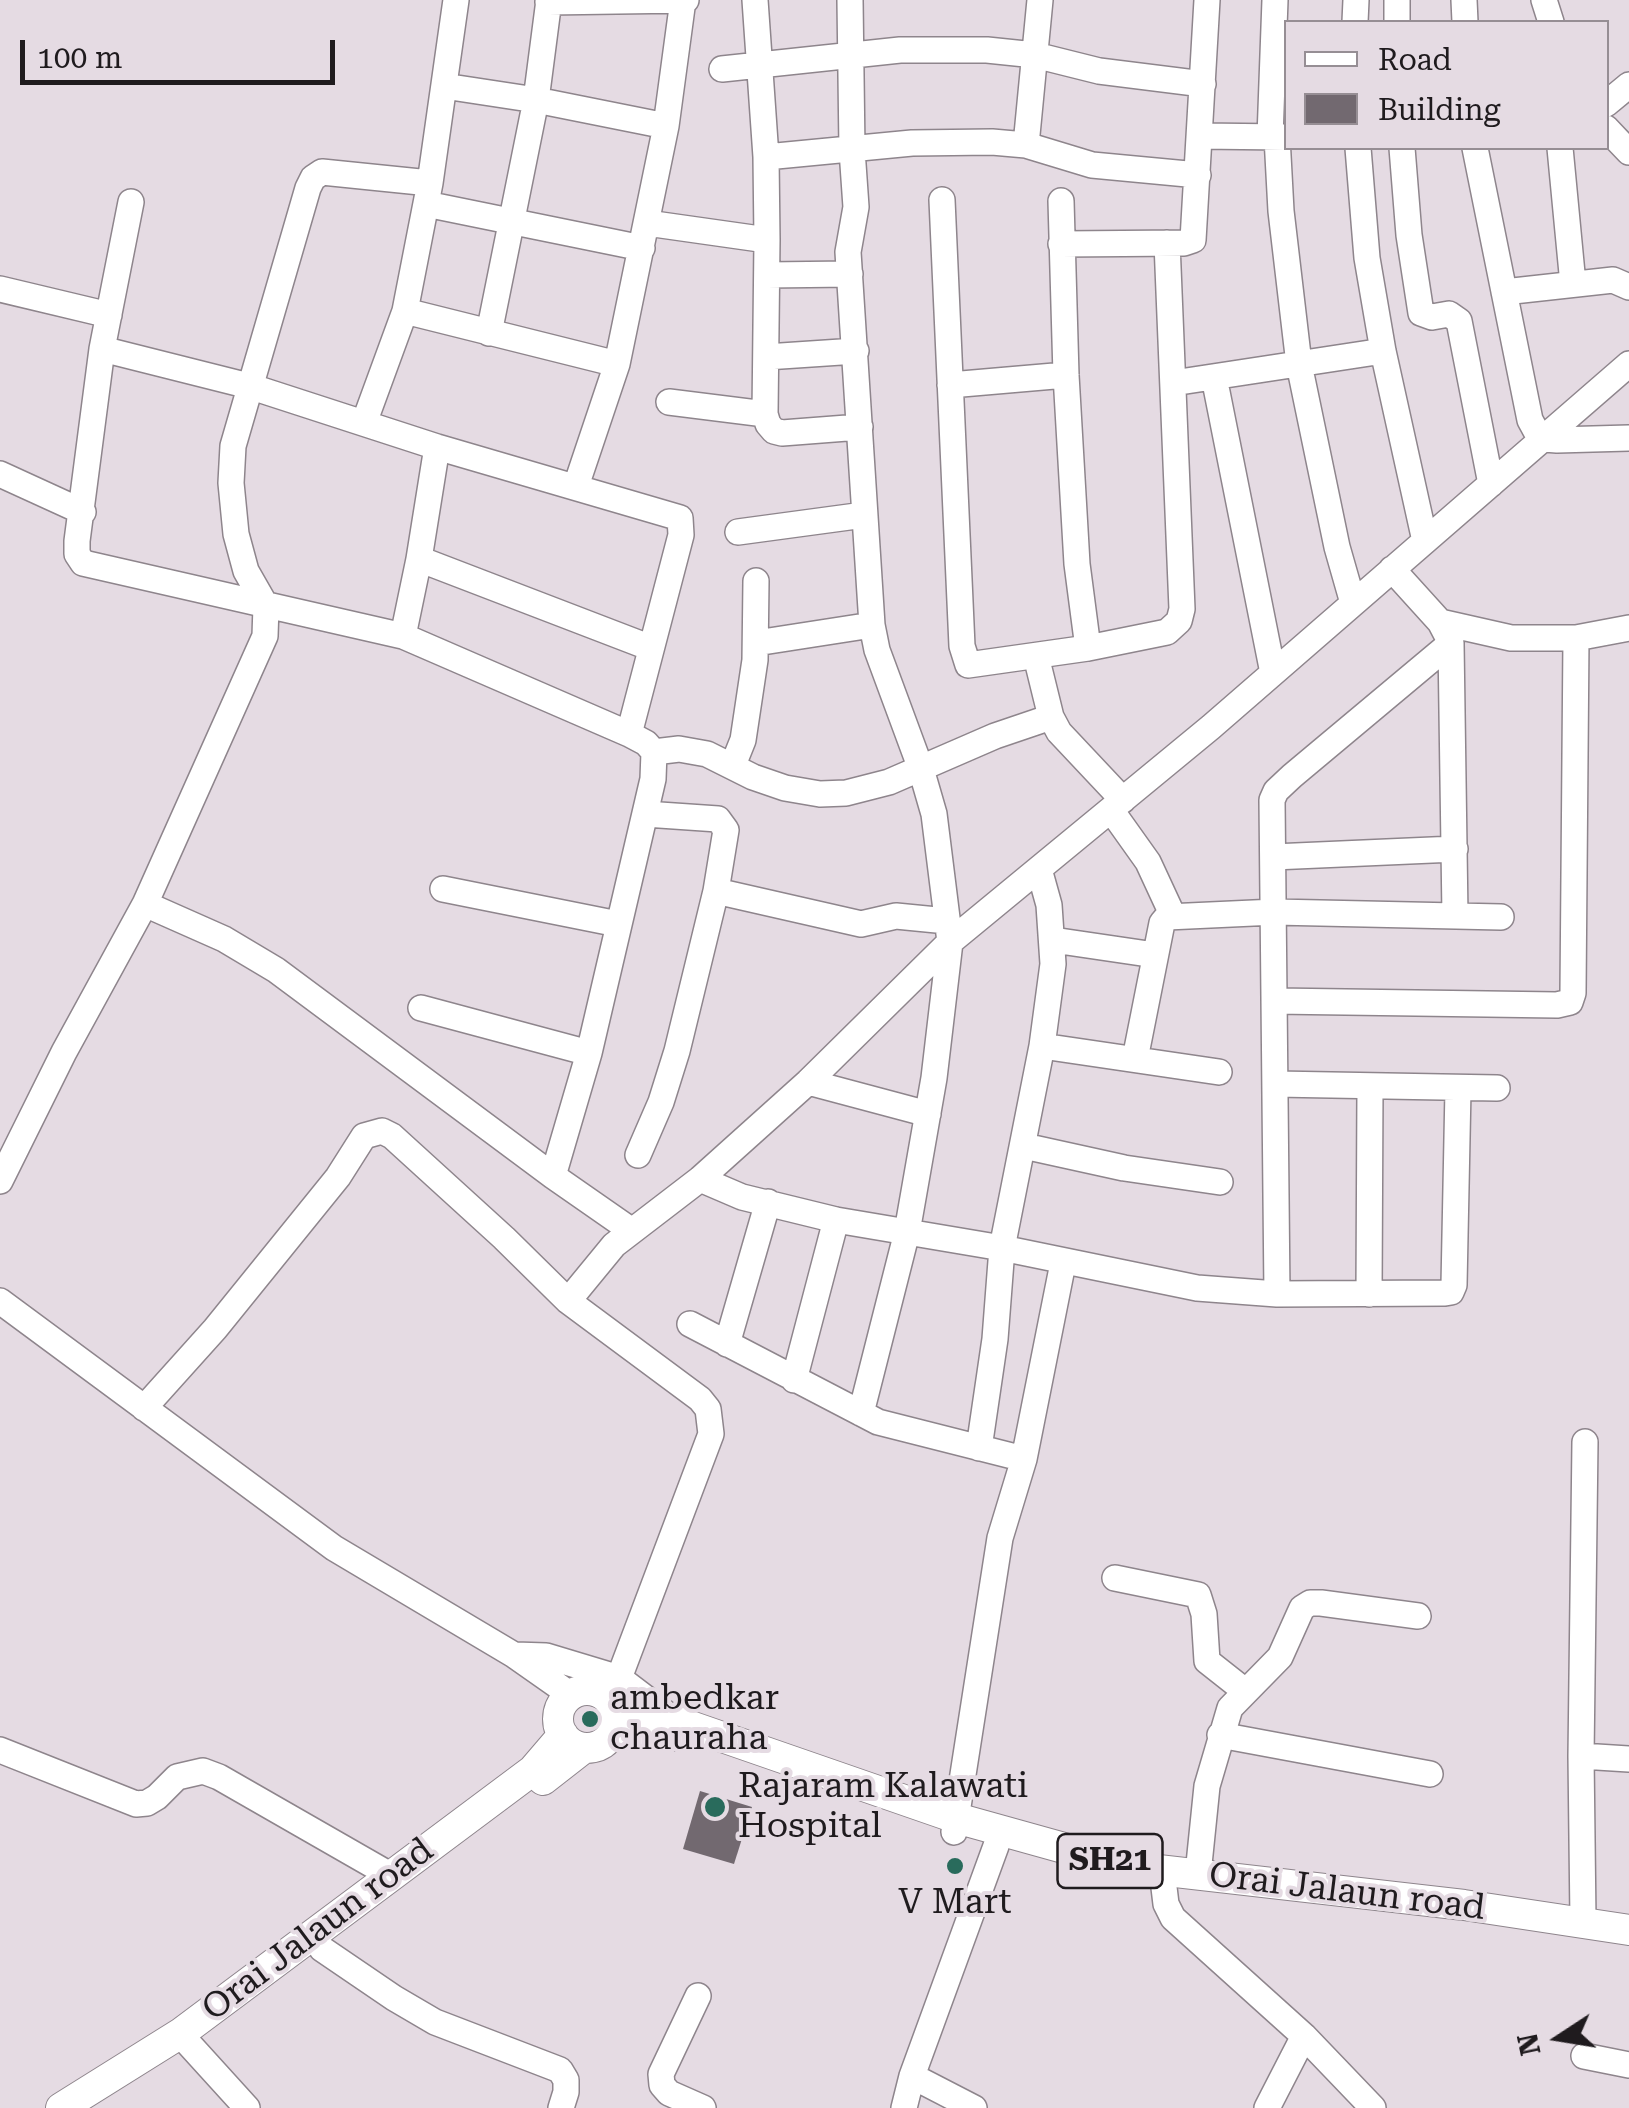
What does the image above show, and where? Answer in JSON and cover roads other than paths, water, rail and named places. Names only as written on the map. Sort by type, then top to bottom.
[{"type":"main road","name":"Orai Jalaun road","points":[[571,1695],[579,1691],[596,1692],[614,1703],[673,1720],[955,1825],[1162,1877],[1198,1874],[1583,1920],[1629,1930]]},
{"type":"main road","points":[[571,1695],[558,1718],[574,1741]]},
{"type":"main road","name":"Orai Jalaun road","points":[[61,2108],[180,2034],[574,1741],[602,1744],[614,1703]]},
{"type":"main road","points":[[614,1703],[655,1732],[955,1825],[996,1846],[1162,1877],[1629,1946]]},
{"type":"main road","name":"Orai Jalaun road","points":[[84,2108],[188,2043],[485,1827],[574,1741]]},
{"type":"street","points":[[364,423],[405,311],[428,194],[456,0]]},
{"type":"street","points":[[489,333],[536,100],[548,1],[684,0],[666,126],[617,364],[576,486]]},
{"type":"street","points":[[755,0],[766,158],[765,414],[774,431],[782,433],[860,428]]},
{"type":"street","points":[[850,0],[856,207],[849,238],[850,274],[872,625],[877,650],[922,769],[934,814],[949,931],[928,1114],[907,1232],[861,1413]]},
{"type":"street","points":[[1026,145],[1040,0]]},
{"type":"street","points":[[1061,244],[1193,240],[1207,0]]},
{"type":"street","points":[[1275,0],[1282,229],[1299,364],[1337,548],[1354,603]]},
{"type":"street","points":[[722,69],[930,50],[987,50],[1035,55],[1099,71],[1203,84]]},
{"type":"street","points":[[1609,102],[1629,85]]},
{"type":"street","points":[[444,86],[666,126]]},
{"type":"street","points":[[1609,131],[1629,152]]},
{"type":"street","points":[[1200,136],[1278,137]]},
{"type":"street","points":[[766,158],[950,141],[1026,145],[1092,165],[1198,175]]},
{"type":"street","points":[[1358,150],[1368,258],[1383,351],[1425,541]]},
{"type":"street","points":[[1402,150],[1421,313],[1432,317],[1449,314],[1459,321],[1491,484]]},
{"type":"street","points":[[1475,150],[1530,420],[1544,438]]},
{"type":"street","points":[[1560,150],[1573,284]]},
{"type":"street","points":[[0,1181],[144,904],[265,636],[266,606],[246,572],[236,534],[231,483],[233,446],[312,178],[322,172],[336,172],[428,194],[514,222],[644,236],[766,240]]},
{"type":"street","points":[[942,200],[964,659],[968,666],[1167,632],[1180,621],[1167,243]]},
{"type":"street","points":[[1061,201],[1077,564],[1088,648]]},
{"type":"street","points":[[131,202],[102,349],[77,554],[83,563],[403,636],[629,734],[654,752],[653,779],[589,1053],[553,1176]]},
{"type":"street","points":[[767,274],[850,274]]},
{"type":"street","points":[[1504,292],[1614,280],[1629,287]]},
{"type":"street","points":[[0,288],[109,315]]},
{"type":"street","points":[[405,311],[617,364]]},
{"type":"street","points":[[102,349],[249,386],[680,518],[680,535],[629,734]]},
{"type":"street","points":[[766,357],[856,351]]},
{"type":"street","points":[[1173,383],[1383,351]]},
{"type":"street","points":[[568,1301],[614,1246],[700,1179],[808,1082],[949,931],[1039,869],[1117,805],[1629,364]]},
{"type":"street","points":[[950,385],[1066,375]]},
{"type":"street","points":[[1214,377],[1273,673]]},
{"type":"street","points":[[1596,394],[1629,391]]},
{"type":"street","points":[[669,402],[765,414]]},
{"type":"street","points":[[1544,438],[1629,438]]},
{"type":"street","points":[[403,636],[420,559],[437,446]]},
{"type":"street","points":[[0,474],[83,512]]},
{"type":"street","points":[[738,532],[864,515]]},
{"type":"street","points":[[420,559],[651,648]]},
{"type":"street","points":[[1392,570],[1445,632],[1455,916]]},
{"type":"street","points":[[734,765],[743,740],[756,642],[756,581]]},
{"type":"street","points":[[756,642],[872,625]]},
{"type":"street","points":[[1277,1294],[1271,808],[1276,791],[1445,632],[1576,638],[1629,628]]},
{"type":"street","points":[[1275,1000],[1557,1005],[1570,1002],[1576,638]]},
{"type":"street","points":[[1036,656],[1051,716],[1059,732],[1117,805],[1174,916]]},
{"type":"street","points":[[654,752],[679,749],[707,754],[784,788],[820,794],[846,792],[922,769],[978,742],[1051,716]]},
{"type":"street","points":[[638,1155],[661,1102],[676,1051],[716,890],[724,824],[718,819],[645,814]]},
{"type":"street","points":[[1273,857],[1455,849]]},
{"type":"street","points":[[979,1448],[993,1358],[1002,1248],[1042,1046],[1054,940],[1050,905],[1039,869]]},
{"type":"street","points":[[443,890],[618,924]]},
{"type":"street","points":[[716,890],[862,924],[896,916],[949,931]]},
{"type":"street","points":[[144,904],[224,938],[276,970],[632,1230]]},
{"type":"street","points":[[1134,1059],[1166,917],[1275,912],[1501,917]]},
{"type":"street","points":[[1054,940],[1155,955]]},
{"type":"street","points":[[421,1008],[589,1053]]},
{"type":"street","points":[[1042,1046],[1219,1072]]},
{"type":"street","points":[[808,1082],[928,1114]]},
{"type":"street","points":[[1276,1084],[1497,1088]]},
{"type":"street","points":[[1369,1294],[1370,1088]]},
{"type":"street","points":[[700,1179],[742,1197],[836,1220],[1002,1248],[1197,1288],[1277,1294],[1445,1293],[1451,1292],[1454,1285],[1458,1089]]},
{"type":"street","points":[[144,1408],[215,1329],[338,1177],[364,1136],[382,1130],[392,1136],[568,1301],[700,1399],[712,1422],[693,1487],[614,1703],[546,1656],[514,1655]]},
{"type":"street","points":[[1024,1146],[1124,1168],[1220,1182]]},
{"type":"street","points":[[727,1344],[768,1202]]},
{"type":"street","points":[[794,1380],[836,1220]]},
{"type":"street","points":[[955,1825],[998,1551],[1024,1459],[1063,1262]]},
{"type":"street","points":[[0,1300],[334,1548],[514,1655],[571,1695]]},
{"type":"street","points":[[690,1324],[878,1422],[1024,1459]]},
{"type":"street","points":[[1583,1920],[1581,1756],[1586,1442]]},
{"type":"street","points":[[1115,1578],[1198,1596],[1204,1614],[1207,1661],[1245,1691]]},
{"type":"street","points":[[1198,1874],[1207,1786],[1230,1708],[1280,1658],[1302,1608],[1310,1603],[1418,1616]]},
{"type":"street","points":[[1220,1735],[1430,1774]]},
{"type":"street","points":[[0,1750],[136,1804],[147,1804],[157,1798],[176,1777],[203,1771],[390,1875]]},
{"type":"street","points":[[1581,1756],[1629,1760]]},
{"type":"street","points":[[904,2108],[912,2076],[996,1846]]},
{"type":"street","points":[[1162,1877],[1166,1904],[1173,1918],[1304,2036],[1373,2108]]},
{"type":"street","points":[[322,1949],[435,2022],[560,2070],[566,2080],[561,2108]]},
{"type":"street","points":[[698,1996],[661,2074],[668,2093],[703,2108]]},
{"type":"street","points":[[1267,2108],[1304,2036]]},
{"type":"street","points":[[188,2043],[247,2108]]},
{"type":"street","points":[[1584,2056],[1629,2066]]},
{"type":"street","points":[[912,2076],[974,2108]]},
{"type":"place","name":"ambedkar chauraha","points":[[590,1719]]},
{"type":"place","name":"Rajaram Kalawati Hospital","points":[[715,1807]]},
{"type":"place","name":"V Mart","points":[[955,1866]]}]
